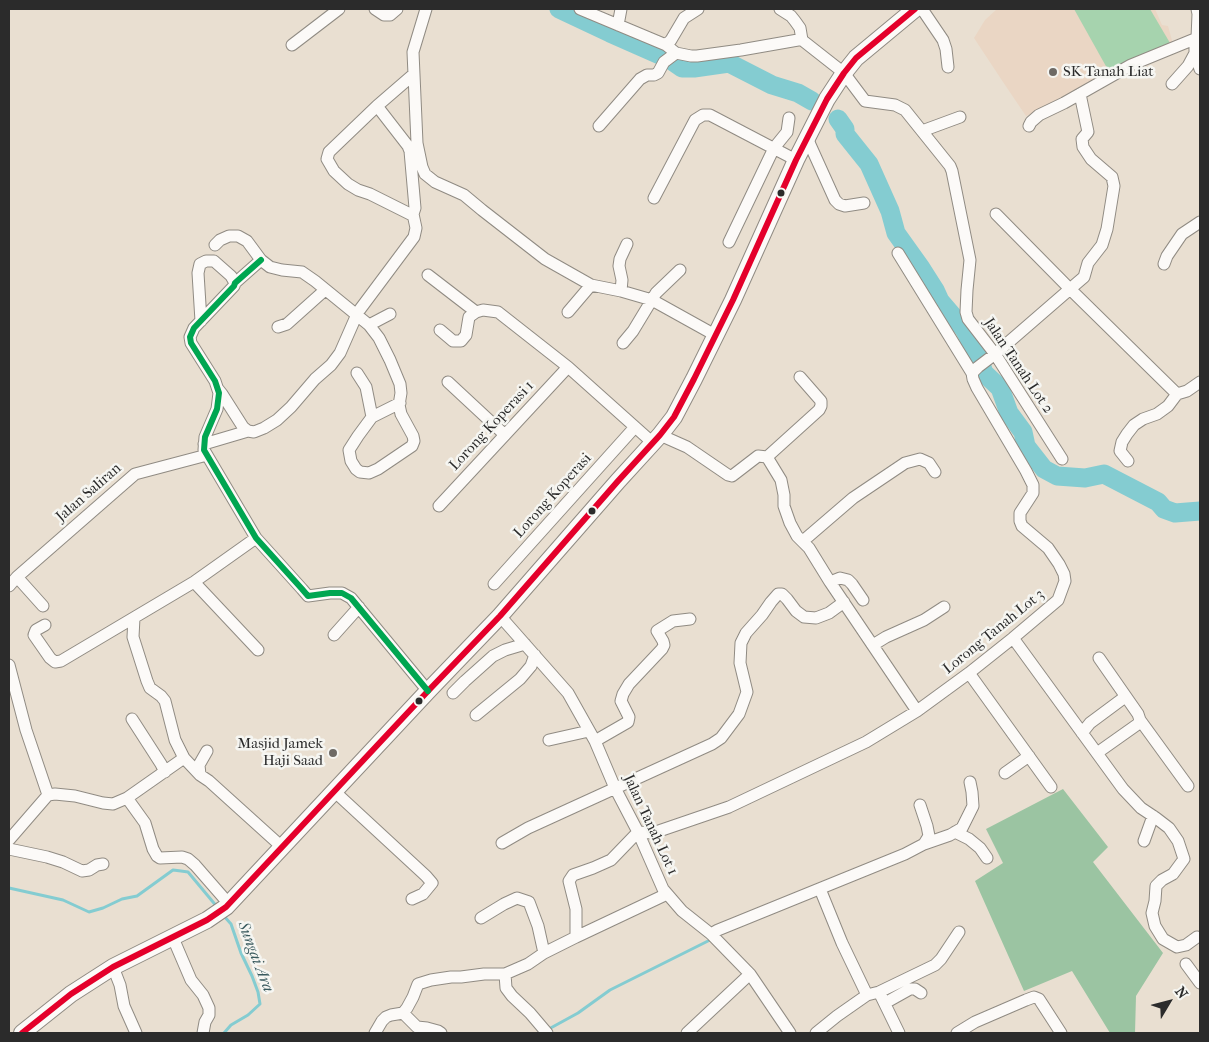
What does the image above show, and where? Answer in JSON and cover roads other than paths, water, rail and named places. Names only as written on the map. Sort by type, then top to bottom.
[{"type":"main road","points":[[22,1033],[71,994],[113,968],[208,920],[223,909],[500,616],[600,500],[657,439],[674,417],[694,379],[827,98],[844,73],[867,48],[912,10]]},
{"type":"street","points":[[292,45],[340,9]]},
{"type":"street","points":[[375,9],[384,15],[390,15],[397,9]]},
{"type":"street","points":[[426,9],[413,52],[414,149],[425,174],[435,182],[464,194],[545,258],[592,285],[652,300],[715,335]]},
{"type":"street","points":[[580,9],[666,45],[671,57]]},
{"type":"street","points":[[618,25],[621,9]]},
{"type":"street","points":[[666,45],[684,18],[698,9]]},
{"type":"street","points":[[599,126],[640,79],[647,75],[658,73],[671,57],[698,56],[802,40],[800,28],[791,16],[780,9]]},
{"type":"street","points":[[1197,9],[1199,39],[1195,46],[1195,53],[1200,69]]},
{"type":"street","points":[[912,10],[942,40],[946,49],[948,67]]},
{"type":"street","points":[[1029,126],[1039,115],[1131,65],[1199,39]]},
{"type":"street","name":"Jalan Tanah Lot 2","points":[[802,40],[844,73],[865,101],[895,105],[908,113],[950,166],[970,260],[966,312],[968,319],[1062,459]]},
{"type":"street","points":[[1172,84],[1188,66],[1195,53]]},
{"type":"street","points":[[413,214],[348,184],[334,170],[328,159],[329,152],[414,74]]},
{"type":"street","points":[[975,370],[1084,277],[1088,263],[1102,245],[1107,229],[1114,186],[1112,177],[1091,159],[1083,146],[1082,139],[1088,132],[1080,94]]},
{"type":"street","points":[[377,106],[408,146],[414,149]]},
{"type":"street","points":[[654,198],[695,120],[700,116],[710,115],[796,160]]},
{"type":"street","points":[[922,131],[960,117]]},
{"type":"street","points":[[729,242],[774,148],[786,132],[790,118]]},
{"type":"street","points":[[807,138],[835,200],[845,206],[864,203]]},
{"type":"street","name":"Jalan Saliran","points":[[9,586],[135,474],[206,450],[248,431],[254,432],[264,428],[277,420],[315,379],[331,366],[340,353],[357,315],[414,237],[416,228],[413,214],[416,208],[414,149]]},
{"type":"street","points":[[996,214],[1177,394]]},
{"type":"street","points":[[1164,264],[1167,256],[1182,234],[1200,222]]},
{"type":"street","points":[[215,245],[220,240],[229,236],[238,236],[247,241],[261,260],[270,267],[302,272],[369,325],[382,346],[400,384],[401,414],[414,441],[412,446],[378,469],[369,473],[360,472],[351,461],[349,450],[372,417],[400,403]]},
{"type":"street","points":[[621,291],[622,280],[618,266],[627,244]]},
{"type":"street","name":"Lorong Tanah Lot 3","points":[[638,832],[653,833],[729,807],[866,742],[917,711],[969,673],[1058,600],[1065,581],[1064,574],[1048,548],[1022,526],[1020,513],[1033,493],[1033,485],[977,388],[973,379],[975,370],[898,253]]},
{"type":"street","points":[[261,260],[235,283],[194,328],[190,337],[191,343],[211,372],[219,393],[217,409],[205,437],[206,450],[256,538],[308,596],[342,593],[351,598],[428,691]]},
{"type":"street","points":[[201,321],[198,273],[200,264],[206,261],[214,261],[231,276],[235,283]]},
{"type":"street","points":[[623,343],[656,293],[680,270]]},
{"type":"street","points":[[428,275],[476,312]]},
{"type":"street","points":[[568,312],[592,285]]},
{"type":"street","points":[[278,327],[287,324],[325,290]]},
{"type":"street","points":[[440,330],[453,341],[461,341],[466,335],[469,317],[483,310],[498,312],[568,366],[635,427],[657,439],[687,447],[732,476],[758,456],[767,457],[819,410],[821,401],[800,376]]},
{"type":"street","points":[[369,325],[390,314]]},
{"type":"street","name":"Lorong Koperasi 1","points":[[438,506],[568,366]]},
{"type":"street","points":[[357,372],[366,387],[372,417]]},
{"type":"street","points":[[448,382],[505,435]]},
{"type":"street","points":[[1128,461],[1120,451],[1122,442],[1134,425],[1157,414],[1168,406],[1177,394],[1187,391],[1200,382]]},
{"type":"street","points":[[218,389],[243,427],[248,431]]},
{"type":"street","name":"Lorong Koperasi","points":[[494,584],[635,427]]},
{"type":"street","points":[[767,457],[780,480],[784,495],[784,506],[797,536],[809,548],[917,711]]},
{"type":"street","points":[[804,541],[853,498],[905,463],[920,459],[929,463],[935,472]]},
{"type":"street","points":[[44,625],[36,630],[34,634],[50,658],[55,662],[61,661],[194,582],[256,538]]},
{"type":"street","points":[[17,577],[43,606]]},
{"type":"street","points":[[830,582],[840,578],[848,580],[863,600]]},
{"type":"street","points":[[194,582],[258,650]]},
{"type":"street","points":[[502,843],[528,828],[712,744],[721,738],[740,714],[747,692],[740,663],[741,643],[746,633],[778,594],[782,594],[796,611],[804,617],[816,618],[829,613],[844,602]]},
{"type":"street","points":[[334,634],[359,607]]},
{"type":"street","points":[[873,645],[924,620],[944,607]]},
{"type":"street","name":"Jalan Tanah Lot 1","points":[[500,616],[568,693],[595,742],[663,889],[682,911],[711,934],[750,974],[790,1033]]},
{"type":"street","points":[[134,618],[133,637],[147,681],[150,688],[165,700],[175,740],[184,758],[200,775],[282,847]]},
{"type":"street","points":[[595,742],[628,722],[629,717],[621,701],[623,694],[662,650],[663,641],[657,631],[673,621],[690,619]]},
{"type":"street","points":[[1013,638],[1123,789],[1141,808],[1169,828],[1178,840],[1184,859],[1173,874],[1156,886],[1152,913],[1154,926],[1163,939],[1177,947],[1186,945],[1197,938]]},
{"type":"street","points":[[453,693],[493,656],[525,644]]},
{"type":"street","points":[[476,715],[520,679],[531,666],[535,655]]},
{"type":"street","points":[[1099,658],[1138,714],[1140,720],[1188,786]]},
{"type":"street","points":[[9,665],[26,730],[48,796]]},
{"type":"street","points":[[969,673],[1051,787]]},
{"type":"street","points":[[1082,733],[1090,723],[1125,697]]},
{"type":"street","points":[[132,719],[165,772]]},
{"type":"street","points":[[1097,753],[1138,724],[1140,720]]},
{"type":"street","points":[[549,740],[589,731]]},
{"type":"street","points":[[200,775],[199,766],[207,751]]},
{"type":"street","points":[[1006,774],[1028,756]]},
{"type":"street","points":[[9,840],[48,796],[55,794],[75,796],[103,804],[113,804],[127,798],[184,758]]},
{"type":"street","points":[[711,934],[905,854],[924,844],[950,835],[962,828],[973,806],[970,782]]},
{"type":"street","points":[[334,791],[426,876],[432,884],[423,894],[412,899]]},
{"type":"street","points":[[127,798],[145,823],[157,856],[160,858],[182,857],[188,859],[195,865],[223,909]]},
{"type":"street","points":[[920,805],[929,836],[924,844]]},
{"type":"street","points":[[1144,841],[1153,816]]},
{"type":"street","points":[[576,937],[576,910],[570,878],[611,860],[638,832]]},
{"type":"street","points":[[955,832],[980,848],[987,858]]},
{"type":"street","points":[[9,849],[47,857],[82,871],[103,864]]},
{"type":"street","points":[[820,889],[842,943],[867,995]]},
{"type":"street","points":[[375,1033],[386,1017],[391,1014],[403,1013],[408,1008],[418,984],[451,977],[505,974],[528,964],[544,953],[576,937],[667,894]]},
{"type":"street","points":[[481,918],[517,898],[529,902],[538,926],[544,953]]},
{"type":"street","points":[[816,1033],[867,995],[879,992],[935,965],[942,959],[958,932]]},
{"type":"street","points":[[173,938],[191,980],[203,994],[209,1008],[209,1015],[202,1033]]},
{"type":"street","points":[[1186,964],[1200,984]]},
{"type":"street","points":[[113,968],[120,985],[124,1006],[136,1033]]},
{"type":"street","points":[[505,974],[506,988],[547,1033]]},
{"type":"street","points":[[687,1033],[750,974]]},
{"type":"street","points":[[885,1003],[910,989],[915,989],[920,993]]},
{"type":"street","points":[[879,992],[899,1033]]},
{"type":"street","points":[[957,1033],[975,1022],[1034,997],[1039,1000],[1061,1033]]},
{"type":"street","points":[[403,1013],[416,1027],[441,1033]]},
{"type":"waterway","points":[[559,9],[669,59],[682,68],[729,63],[772,85],[798,93],[812,101]]},
{"type":"waterway","points":[[838,119],[845,129],[845,134],[869,164],[890,211],[896,233],[921,268],[940,301],[964,329],[979,358],[984,373],[1000,388],[1009,413],[1023,432],[1026,446],[1044,469],[1057,476],[1085,478],[1104,474],[1158,502],[1164,509],[1175,513],[1200,511]]},
{"type":"waterway","name":"Sungai Ara","points":[[9,888],[63,900],[89,912],[122,899],[137,896],[173,870],[188,872],[218,908]]},
{"type":"waterway","name":"Sungai Ara","points":[[223,915],[231,924],[258,992],[260,1004],[248,1015],[231,1025],[224,1033]]},
{"type":"waterway","points":[[547,1030],[578,1013],[610,990],[710,940]]},
{"type":"place","name":"SK Tanah Liat","points":[[1053,72]]},
{"type":"place","name":"Masjid Jamek Haji Saad","points":[[333,753]]}]
